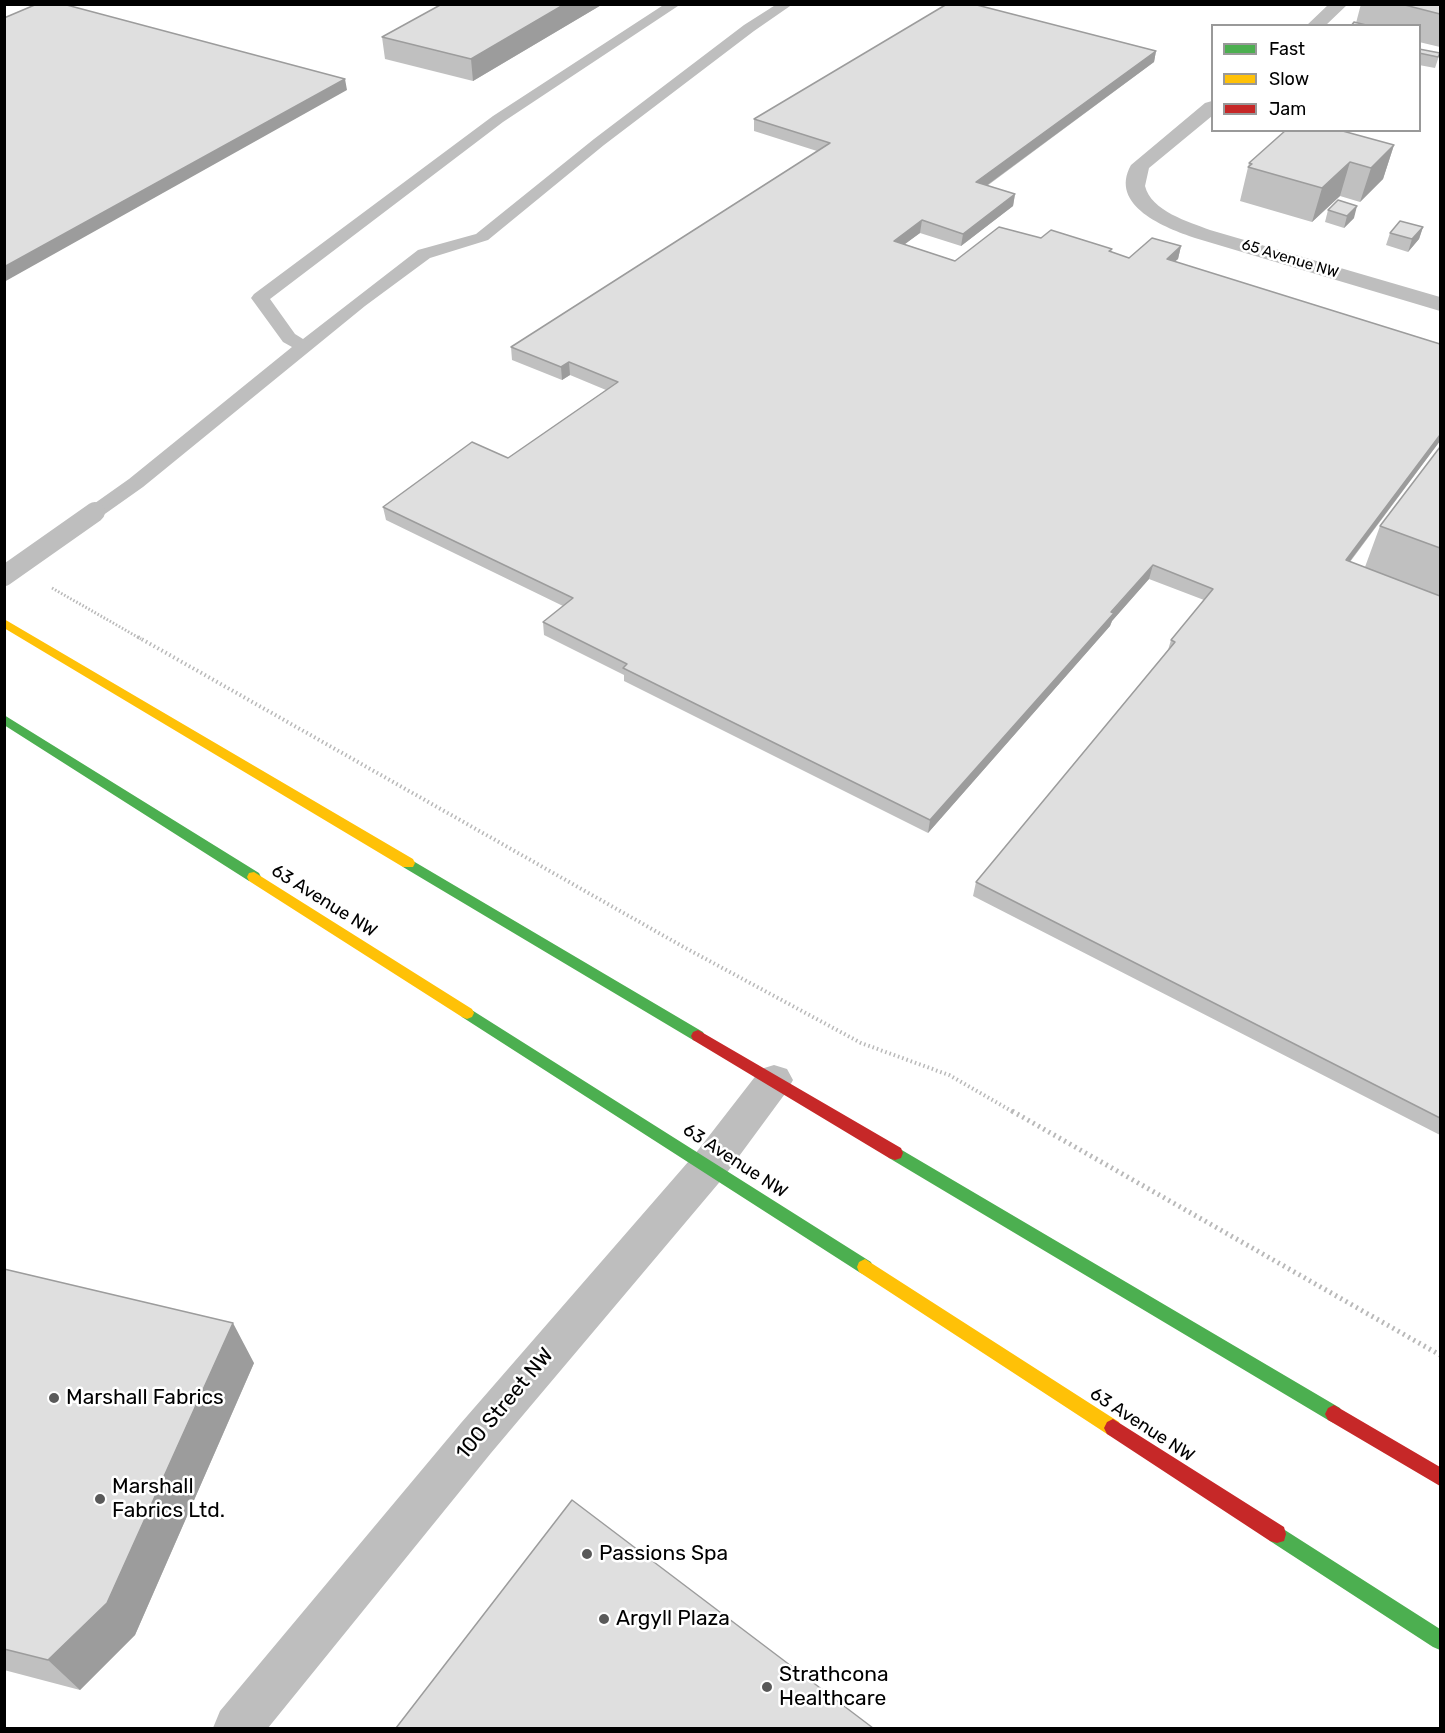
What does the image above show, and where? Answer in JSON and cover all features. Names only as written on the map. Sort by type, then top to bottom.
[{"type":"main road","points":[[4,623],[1440,1477]]},
{"type":"main road","name":"63 Avenue NW","points":[[4,719],[709,1166],[1440,1640]]},
{"type":"street","points":[[1316,24],[1340,4]]},
{"type":"street","name":"65 Avenue NW","points":[[1211,108],[1141,165],[1135,175],[1134,187],[1145,204],[1159,214],[1201,232],[1440,304]]},
{"type":"street","name":"100 Street NW","points":[[237,1728],[476,1438],[709,1166],[774,1080]]},
{"type":"lane","points":[[304,347],[289,338],[260,298],[498,119],[675,4]]},
{"type":"lane","points":[[4,576],[136,483],[304,347],[424,254],[482,237],[693,70],[749,28],[787,4]]},
{"type":"path","points":[[46,584],[680,945],[861,1043],[949,1076],[1440,1355]]},
{"type":"building","points":[[37,4],[63,4],[345,79],[4,267],[4,18]]},
{"type":"building","points":[[442,4],[565,4],[471,59],[382,37]]},
{"type":"building","points":[[947,4],[973,4],[1156,51],[976,182],[1015,194],[963,234],[922,220],[894,241],[955,261],[999,227],[1041,238],[1051,230],[1112,249],[1109,251],[1129,258],[1152,238],[1181,246],[1167,259],[1440,344],[1440,435],[1346,560],[1440,596],[1440,1118],[976,882],[1175,642],[1171,640],[1213,589],[1153,565],[1111,612],[1114,613],[930,820],[623,668],[627,664],[543,622],[573,598],[383,507],[472,442],[508,458],[618,382],[569,362],[561,367],[511,347],[830,143],[754,119]]},
{"type":"building","points":[[1401,4],[1440,4],[1440,14]]},
{"type":"building","points":[[1421,49],[1440,53],[1438,57],[1421,53]]},
{"type":"building","points":[[1284,132],[1346,132],[1394,145],[1371,168],[1350,162],[1322,188],[1248,167],[1252,164],[1249,163]]},
{"type":"building","points":[[1338,200],[1357,206],[1347,216],[1328,210]]},
{"type":"building","points":[[1400,221],[1423,227],[1412,239],[1390,233]]},
{"type":"building","points":[[1440,447],[1440,548],[1380,526]]},
{"type":"building","name":"Marshall Fabrics Ltd.","points":[[4,1269],[233,1323],[107,1603],[48,1660],[4,1649]]},
{"type":"building","name":"Argyll Plaza","points":[[572,1500],[873,1728],[396,1728]]},
{"type":"traffic: fast","points":[[4,719],[254,877]]},
{"type":"traffic: fast","points":[[408,863],[698,1036]]},
{"type":"traffic: fast","points":[[467,1013],[865,1267]]},
{"type":"traffic: fast","points":[[895,1153],[1334,1414]]},
{"type":"traffic: fast","points":[[1277,1534],[1440,1640]]},
{"type":"traffic: slow","points":[[4,623],[408,863]]},
{"type":"traffic: slow","points":[[254,877],[467,1013]]},
{"type":"traffic: slow","points":[[865,1267],[1113,1428]]},
{"type":"traffic: jam","points":[[698,1036],[895,1153]]},
{"type":"traffic: jam","points":[[1334,1414],[1440,1477]]},
{"type":"traffic: jam","points":[[1113,1428],[1277,1534]]},
{"type":"place","name":"Marshall Fabrics","points":[[54,1398]]},
{"type":"place","name":"Marshall Fabrics Ltd.","points":[[100,1499]]},
{"type":"place","name":"Passions Spa","points":[[587,1554]]},
{"type":"place","name":"Argyll Plaza","points":[[604,1619]]},
{"type":"place","name":"Strathcona Healthcare","points":[[767,1687]]}]
